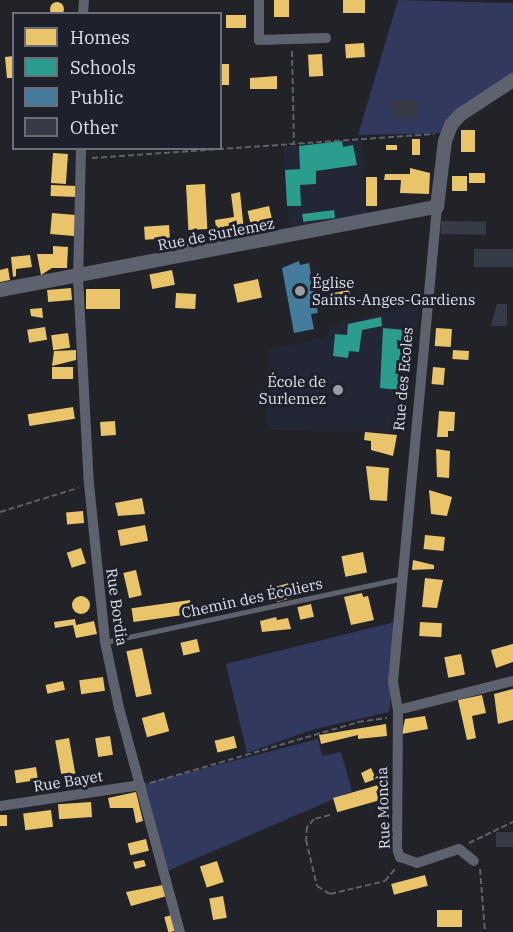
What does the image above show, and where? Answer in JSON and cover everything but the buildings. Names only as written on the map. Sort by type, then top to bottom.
[{"type":"street","points":[[259,0],[259,40],[326,38]]},
{"type":"street","points":[[448,133],[460,115],[513,80]]},
{"type":"street","name":"Rue des Ecoles","points":[[398,712],[393,682],[437,207],[448,133]]},
{"type":"street","name":"Rue Bordia","points":[[81,154],[78,277],[89,484],[105,642],[140,785],[180,932]]},
{"type":"street","name":"Rue de Surlemez","points":[[0,290],[437,207]]},
{"type":"street","points":[[398,712],[513,681]]},
{"type":"street","name":"Rue Moncia","points":[[398,712],[397,849],[403,859],[417,863],[459,849]]},
{"type":"street","name":"Rue Bayet","points":[[0,806],[140,785]]},
{"type":"street","points":[[459,849],[474,861]]},
{"type":"lane","name":"Chemin des Écoliers","points":[[105,642],[404,578]]},
{"type":"path","points":[[292,39],[294,144]]},
{"type":"path","points":[[222,147],[448,133]]},
{"type":"path","points":[[81,154],[166,150]]},
{"type":"path","points":[[0,512],[33,505],[89,484]]},
{"type":"path","points":[[140,785],[398,712]]},
{"type":"path","points":[[330,815],[315,819],[307,827],[306,840],[317,886],[330,894],[385,881],[403,859]]},
{"type":"path","points":[[459,849],[513,822]]},
{"type":"path","points":[[474,861],[483,883],[485,932]]},
{"type":"shaded area","points":[[398,0],[513,3],[513,80],[448,133],[358,135]]},
{"type":"shaded area","points":[[362,139],[366,213],[289,227],[283,147]]},
{"type":"shaded area","name":"École de Surlemez","points":[[419,304],[405,431],[266,430],[267,350],[325,337],[331,328],[342,323]]},
{"type":"shaded area","points":[[399,621],[389,712],[315,729],[247,753],[226,664]]},
{"type":"shaded area","points":[[318,739],[322,756],[341,752],[352,791],[165,872],[140,785]]},
{"type":"place","name":"Église Saints-Anges-Gardiens","points":[[300,291]]},
{"type":"place","name":"École de Surlemez","points":[[338,390]]}]
